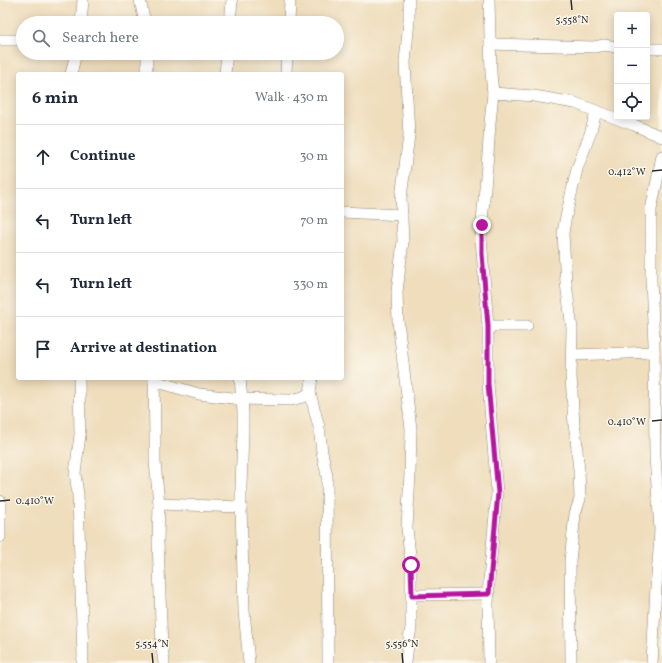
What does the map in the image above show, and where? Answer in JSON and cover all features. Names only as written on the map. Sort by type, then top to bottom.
[{"type":"street","points":[[82,16],[83,0]]},
{"type":"street","points":[[140,0],[143,16]]},
{"type":"street","points":[[231,16],[232,0]]},
{"type":"street","points":[[290,0],[290,16]]},
{"type":"street","points":[[406,663],[411,628],[412,596],[411,565],[407,528],[411,429],[398,321],[397,292],[403,241],[401,198],[409,135],[406,62],[409,0]]},
{"type":"street","points":[[489,0],[493,93],[482,225],[482,254],[488,326],[488,384],[498,493],[489,594],[489,663]]},
{"type":"street","points":[[0,40],[16,40]]},
{"type":"street","points":[[490,44],[594,47],[604,45],[614,47]]},
{"type":"street","points":[[650,49],[662,49]]},
{"type":"street","points":[[71,72],[74,60]]},
{"type":"street","points":[[147,60],[147,72]]},
{"type":"street","points":[[226,72],[227,60]]},
{"type":"street","points":[[286,72],[287,60]]},
{"type":"street","points":[[493,93],[534,96],[574,103],[662,137]]},
{"type":"street","points":[[570,663],[570,561],[575,514],[580,499],[571,376],[572,329],[566,283],[563,233],[577,169],[590,134],[596,112]]},
{"type":"street","points":[[652,663],[660,514],[656,474],[658,429],[653,385],[654,352],[651,280],[651,210],[662,156]]},
{"type":"street","points":[[344,212],[402,215]]},
{"type":"street","points":[[488,326],[528,326]]},
{"type":"street","points":[[572,355],[654,352]]},
{"type":"street","points":[[79,380],[80,436],[75,473],[78,495],[82,663]]},
{"type":"street","points":[[164,663],[162,648],[158,550],[159,504],[155,462],[154,380],[199,394],[241,399],[291,400],[303,397],[310,393]]},
{"type":"street","points":[[240,380],[243,434],[241,507],[244,611],[249,663]]},
{"type":"street","points":[[312,380],[310,393],[319,427],[327,476],[328,663]]},
{"type":"street","points":[[0,501],[0,537]]},
{"type":"street","points":[[159,504],[241,507]]},
{"type":"street","points":[[412,596],[489,594]]},
{"type":"route","points":[[411,565],[412,596],[489,594],[498,493],[488,384],[488,326],[481,238],[482,225]]}]
